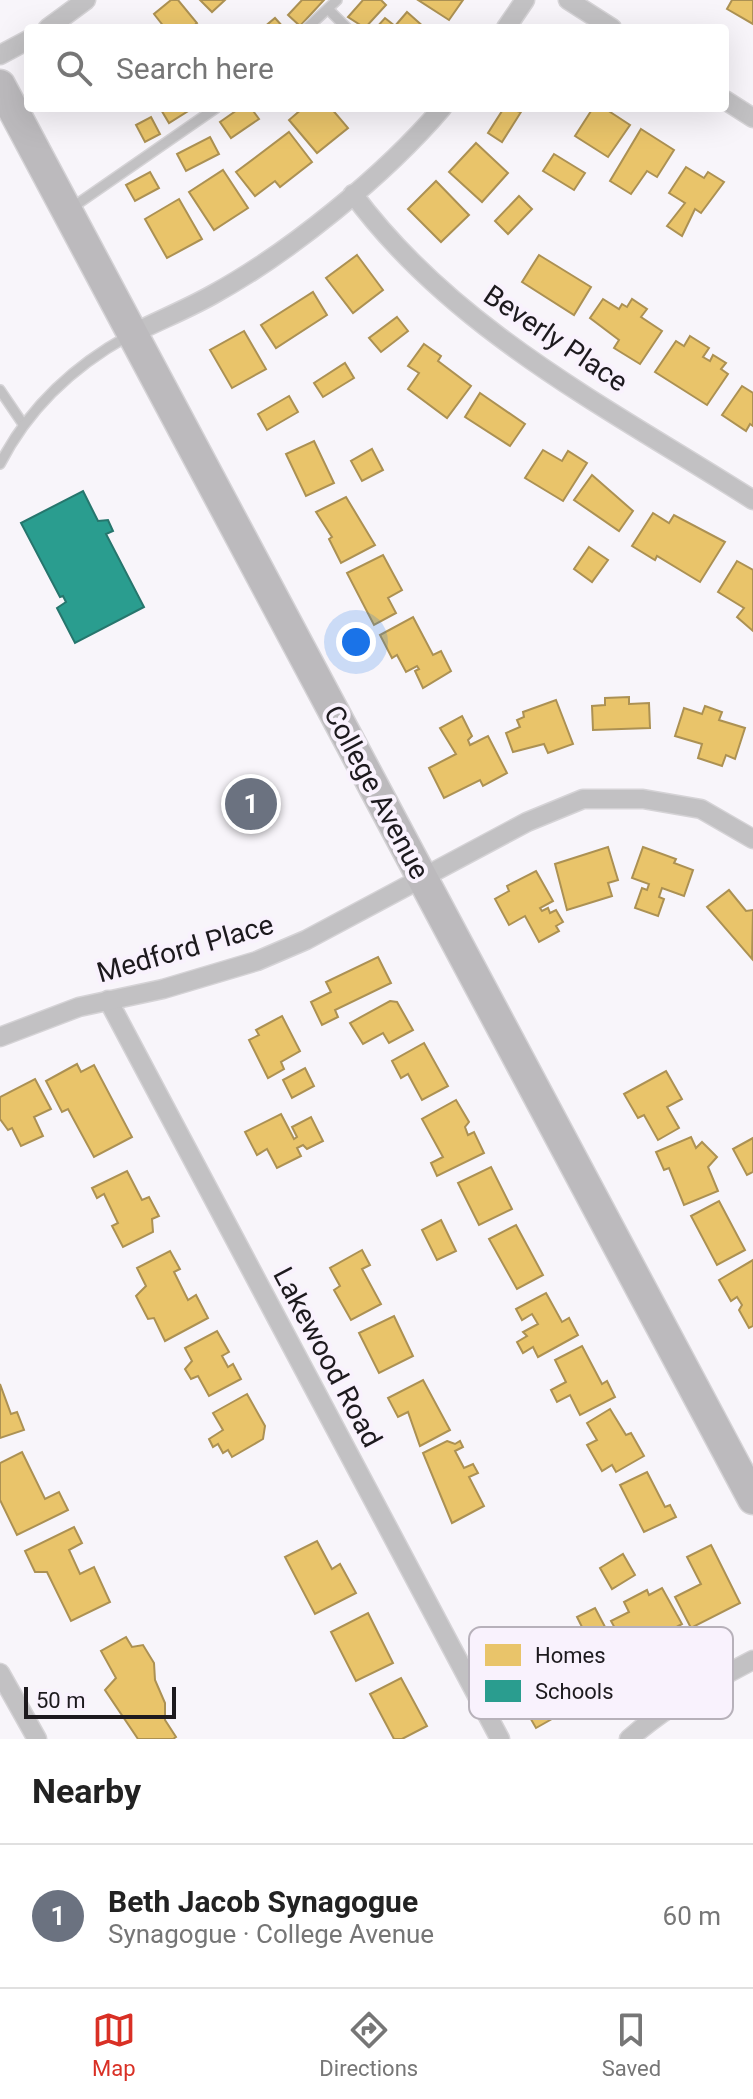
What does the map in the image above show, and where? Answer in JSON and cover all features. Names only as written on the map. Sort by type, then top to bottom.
[{"type":"main road","name":"College Avenue","points":[[0,85],[753,1499]]},
{"type":"street","points":[[53,24],[86,0]]},
{"type":"street","points":[[509,24],[525,0]]},
{"type":"street","points":[[568,0],[606,24]]},
{"type":"street","points":[[0,55],[24,42]]},
{"type":"street","points":[[729,103],[753,118]]},
{"type":"street","points":[[134,333],[213,294],[292,241],[353,194],[433,112]]},
{"type":"street","name":"Beverly Place","points":[[353,194],[409,261],[481,325],[753,500]]},
{"type":"street","name":"Medford Place","points":[[0,1037],[79,1007],[163,989],[257,961],[527,822],[583,799],[643,799],[701,809],[753,839]]},
{"type":"street","name":"Lakewood Road","points":[[108,1000],[469,1681]]},
{"type":"street","points":[[733,1671],[753,1660]]},
{"type":"street","points":[[0,1673],[37,1739]]},
{"type":"street","name":"Lakewood Road","points":[[489,1719],[500,1739]]},
{"type":"street","points":[[629,1739],[653,1719]]},
{"type":"lane","points":[[311,24],[337,0]]},
{"type":"lane","points":[[328,9],[343,24]]},
{"type":"lane","points":[[68,211],[210,112]]},
{"type":"lane","points":[[0,464],[23,424],[87,359],[134,333]]},
{"type":"lane","points":[[0,390],[23,424]]},
{"type":"building: Homes","points":[[171,0],[178,0],[197,23],[162,24],[154,14]]},
{"type":"building: Homes","points":[[200,0],[225,0],[212,12]]},
{"type":"building: Homes","points":[[302,0],[324,0],[302,24],[288,15]]},
{"type":"building: Homes","points":[[363,0],[381,0],[386,5],[369,24],[359,24],[348,17]]},
{"type":"building: Homes","points":[[418,0],[463,0],[449,20]]},
{"type":"building: Homes","points":[[732,0],[753,0],[753,24],[727,9]]},
{"type":"building: Homes","points":[[407,12],[420,24],[397,24]]},
{"type":"building: Homes","points":[[162,112],[187,112],[169,123]]},
{"type":"building: Homes","points":[[234,112],[254,112],[259,119],[231,138],[220,122]]},
{"type":"building: Homes","points":[[298,112],[334,112],[348,128],[317,153],[289,120]]},
{"type":"building: Homes","points":[[501,112],[521,112],[502,142],[488,133]]},
{"type":"building: Homes","points":[[590,112],[610,112],[630,125],[608,157],[575,136]]},
{"type":"building: Homes","points":[[151,117],[160,134],[145,142],[136,125]]},
{"type":"building: Homes","points":[[641,129],[674,150],[657,177],[647,171],[631,194],[610,181]]},
{"type":"building: Homes","points":[[289,132],[312,162],[280,187],[275,181],[255,196],[236,172]]},
{"type":"building: Homes","points":[[210,137],[219,154],[186,171],[177,154]]},
{"type":"building: Homes","points":[[476,143],[508,173],[482,202],[449,172]]},
{"type":"building: Homes","points":[[554,154],[585,173],[574,190],[543,171]]},
{"type":"building: Homes","points":[[686,167],[704,178],[708,172],[724,182],[701,213],[695,209],[682,236],[667,226],[685,203],[669,193]]},
{"type":"building: Homes","points":[[223,170],[248,208],[214,230],[189,192]]},
{"type":"building: Homes","points":[[150,172],[159,188],[135,201],[126,185]]},
{"type":"building: Homes","points":[[436,181],[469,215],[441,242],[408,209]]},
{"type":"building: Homes","points":[[519,196],[532,209],[508,234],[495,221]]},
{"type":"building: Homes","points":[[179,199],[202,239],[167,258],[145,219]]},
{"type":"building: Homes","points":[[357,255],[383,290],[353,313],[326,278]]},
{"type":"building: Homes","points":[[539,255],[591,287],[574,315],[522,282]]},
{"type":"building: Homes","points":[[313,292],[327,315],[276,348],[261,325]]},
{"type":"building: Homes","points":[[603,299],[619,309],[622,304],[627,307],[632,299],[647,309],[641,317],[662,331],[640,364],[614,348],[619,340],[590,318]]},
{"type":"building: Homes","points":[[397,317],[408,331],[381,352],[369,338]]},
{"type":"building: Homes","points":[[244,331],[266,369],[232,388],[210,350]]},
{"type":"building: Homes","points":[[690,336],[709,348],[703,357],[710,361],[713,355],[726,363],[721,369],[728,374],[707,405],[655,372],[676,341],[684,346]]},
{"type":"building: Homes","points":[[424,344],[441,356],[438,361],[471,386],[447,418],[408,389],[419,373],[408,366]]},
{"type":"building: Homes","points":[[345,363],[354,378],[323,397],[314,383]]},
{"type":"building: Homes","points":[[742,386],[753,393],[753,426],[750,424],[746,431],[722,415]]},
{"type":"building: Homes","points":[[480,393],[525,424],[510,446],[465,417]]},
{"type":"building: Homes","points":[[289,396],[298,412],[267,430],[258,414]]},
{"type":"building: Homes","points":[[314,441],[334,483],[306,496],[286,454]]},
{"type":"building: Homes","points":[[372,449],[383,470],[362,481],[351,461]]},
{"type":"building: Homes","points":[[543,450],[562,461],[568,451],[587,463],[563,501],[525,478]]},
{"type":"building: Homes","points":[[592,475],[633,511],[619,531],[574,500]]},
{"type":"building: Homes","points":[[346,497],[375,545],[341,563],[329,539],[332,537],[316,512]]},
{"type":"building: Homes","points":[[653,513],[669,523],[674,515],[725,542],[700,582],[657,556],[655,560],[632,546]]},
{"type":"building: Homes","points":[[589,547],[608,560],[592,582],[574,569]]},
{"type":"building: Homes","points":[[383,555],[402,590],[388,598],[396,613],[374,625],[347,573]]},
{"type":"building: Homes","points":[[737,561],[753,570],[753,631],[737,617],[744,608],[718,592]]},
{"type":"building: Homes","points":[[413,617],[433,655],[441,651],[451,671],[423,688],[415,671],[419,669],[417,666],[406,672],[397,655],[392,658],[380,635]]},
{"type":"building: Homes","points":[[629,697],[629,704],[649,703],[650,728],[593,730],[592,706],[605,705],[605,698]]},
{"type":"building: Homes","points":[[556,700],[573,744],[548,753],[544,744],[513,752],[506,733],[520,727],[517,720],[524,717],[523,712]]},
{"type":"building: Homes","points":[[705,706],[722,712],[719,720],[745,728],[735,759],[726,755],[722,766],[698,758],[702,744],[675,736],[684,708],[702,714]]},
{"type":"building: Homes","points":[[462,716],[472,736],[468,740],[470,745],[488,736],[507,773],[483,786],[480,780],[444,798],[429,768],[456,754],[440,728]]},
{"type":"building: Homes","points":[[608,847],[618,880],[608,883],[612,896],[567,910],[555,864]]},
{"type":"building: Homes","points":[[643,847],[676,859],[674,863],[693,870],[684,896],[662,888],[659,897],[664,899],[658,916],[635,908],[642,888],[647,890],[649,884],[632,878]]},
{"type":"building: Homes","points":[[536,871],[553,901],[540,908],[542,911],[548,908],[550,913],[556,910],[563,922],[556,926],[559,931],[539,942],[525,916],[509,925],[495,899],[509,891],[507,886]]},
{"type":"building: Homes","points":[[729,890],[746,911],[753,910],[752,959],[707,907]]},
{"type":"building: Homes","points":[[378,957],[391,983],[335,1010],[338,1017],[322,1025],[311,1002],[331,992],[326,982]]},
{"type":"building: Homes","points":[[390,1001],[397,1002],[413,1030],[389,1043],[383,1033],[363,1044],[350,1023]]},
{"type":"building: Homes","points":[[282,1016],[300,1051],[281,1062],[284,1069],[268,1078],[249,1040],[259,1035],[256,1030]]},
{"type":"building: Homes","points":[[424,1043],[448,1086],[422,1100],[408,1074],[401,1078],[392,1061]]},
{"type":"building: Homes","points":[[77,1064],[81,1072],[94,1065],[132,1137],[94,1157],[68,1109],[62,1112],[46,1081]]},
{"type":"building: Homes","points":[[305,1068],[314,1086],[292,1098],[283,1080]]},
{"type":"building: Homes","points":[[666,1071],[682,1099],[667,1107],[679,1128],[658,1140],[644,1115],[638,1118],[624,1094]]},
{"type":"building: Homes","points":[[35,1079],[51,1109],[34,1117],[43,1136],[21,1146],[12,1128],[8,1130],[0,1119],[0,1097]]},
{"type":"building: Homes","points":[[456,1100],[469,1122],[465,1127],[468,1135],[474,1132],[484,1153],[437,1176],[431,1163],[443,1157],[422,1119]]},
{"type":"building: Homes","points":[[281,1114],[294,1139],[297,1137],[292,1127],[311,1117],[323,1141],[307,1149],[303,1145],[297,1148],[301,1156],[277,1168],[267,1149],[257,1155],[245,1132]]},
{"type":"building: Homes","points":[[691,1137],[696,1148],[702,1142],[717,1157],[708,1167],[718,1191],[684,1205],[669,1168],[664,1170],[656,1152]]},
{"type":"building: Homes","points":[[753,1138],[753,1172],[747,1175],[733,1149]]},
{"type":"building: Homes","points":[[491,1167],[512,1209],[479,1225],[458,1183]]},
{"type":"building: Homes","points":[[127,1171],[142,1200],[149,1197],[159,1216],[152,1219],[153,1232],[123,1247],[112,1226],[118,1223],[104,1194],[97,1198],[92,1188]]},
{"type":"building: Homes","points":[[719,1201],[745,1250],[717,1265],[691,1216]]},
{"type":"building: Homes","points":[[441,1220],[456,1251],[437,1260],[422,1230]]},
{"type":"building: Homes","points":[[516,1225],[543,1275],[517,1289],[489,1239]]},
{"type":"building: Homes","points":[[362,1250],[370,1265],[362,1269],[381,1304],[351,1320],[334,1290],[340,1286],[330,1268]]},
{"type":"building: Homes","points":[[170,1251],[180,1269],[174,1272],[188,1300],[196,1295],[208,1318],[165,1341],[154,1318],[148,1319],[136,1296],[146,1286],[137,1268]]},
{"type":"building: Homes","points":[[753,1260],[753,1326],[749,1328],[739,1310],[742,1305],[737,1297],[731,1301],[719,1280]]},
{"type":"building: Homes","points":[[546,1293],[562,1322],[569,1318],[578,1335],[538,1357],[533,1347],[523,1353],[517,1342],[527,1336],[523,1332],[538,1324],[532,1314],[522,1320],[516,1309]]},
{"type":"building: Homes","points":[[394,1316],[413,1356],[379,1373],[359,1333]]},
{"type":"building: Homes","points":[[217,1331],[229,1352],[222,1356],[228,1367],[233,1364],[241,1379],[209,1396],[198,1376],[191,1379],[185,1369],[192,1361],[185,1348]]},
{"type":"building: Homes","points":[[582,1346],[602,1384],[607,1381],[615,1397],[580,1415],[570,1395],[557,1402],[551,1390],[566,1382],[555,1360]]},
{"type":"building: Homes","points":[[423,1380],[450,1430],[420,1446],[408,1412],[398,1417],[388,1398]]},
{"type":"building: Homes","points":[[0,1384],[11,1414],[17,1412],[24,1430],[0,1438]]},
{"type":"building: Homes","points":[[247,1394],[265,1426],[263,1439],[232,1457],[228,1450],[223,1453],[218,1444],[213,1447],[209,1439],[223,1430],[213,1413]]},
{"type":"building: Homes","points":[[610,1409],[626,1435],[631,1433],[644,1456],[616,1472],[612,1465],[602,1471],[587,1445],[597,1440],[587,1423]]},
{"type":"building: Homes","points":[[447,1441],[455,1444],[460,1441],[463,1447],[455,1451],[464,1468],[473,1464],[478,1473],[469,1477],[484,1506],[452,1523],[423,1453]]},
{"type":"building: Homes","points":[[22,1452],[45,1499],[59,1492],[68,1510],[17,1535],[0,1500],[0,1463]]},
{"type":"building: Homes","points":[[647,1472],[665,1507],[670,1505],[676,1517],[644,1532],[620,1485]]},
{"type":"building: Homes","points":[[74,1527],[82,1543],[69,1550],[80,1574],[94,1567],[110,1602],[71,1621],[47,1572],[35,1572],[25,1551]]},
{"type":"building: Homes","points":[[317,1541],[332,1569],[340,1564],[356,1593],[315,1614],[285,1557]]},
{"type":"building: Homes","points":[[711,1545],[740,1603],[693,1627],[675,1597],[701,1584],[687,1557]]},
{"type":"building: Homes","points":[[623,1554],[635,1575],[612,1589],[600,1568]]},
{"type":"building: Homes","points":[[662,1588],[682,1624],[676,1627],[614,1627],[611,1621],[629,1612],[624,1602],[647,1590],[649,1595]]},
{"type":"building: Homes","points":[[595,1608],[605,1627],[582,1627],[577,1617]]},
{"type":"building: Homes","points":[[368,1613],[393,1663],[356,1681],[331,1632]]},
{"type":"building: Homes","points":[[126,1637],[132,1647],[143,1645],[154,1663],[155,1680],[165,1703],[165,1720],[176,1737],[173,1739],[138,1739],[105,1690],[116,1678],[101,1651]]},
{"type":"building: Homes","points":[[401,1678],[427,1726],[402,1739],[394,1739],[370,1694]]},
{"type":"building: Homes","points":[[531,1719],[552,1719],[536,1728]]},
{"type":"building: Schools","points":[[83,491],[98,521],[108,520],[113,531],[106,534],[144,607],[75,643],[57,608],[66,602],[63,596],[60,597],[21,523]]},
{"type":"place","name":"Beth Jacob Synagogue","points":[[251,804]]}]
